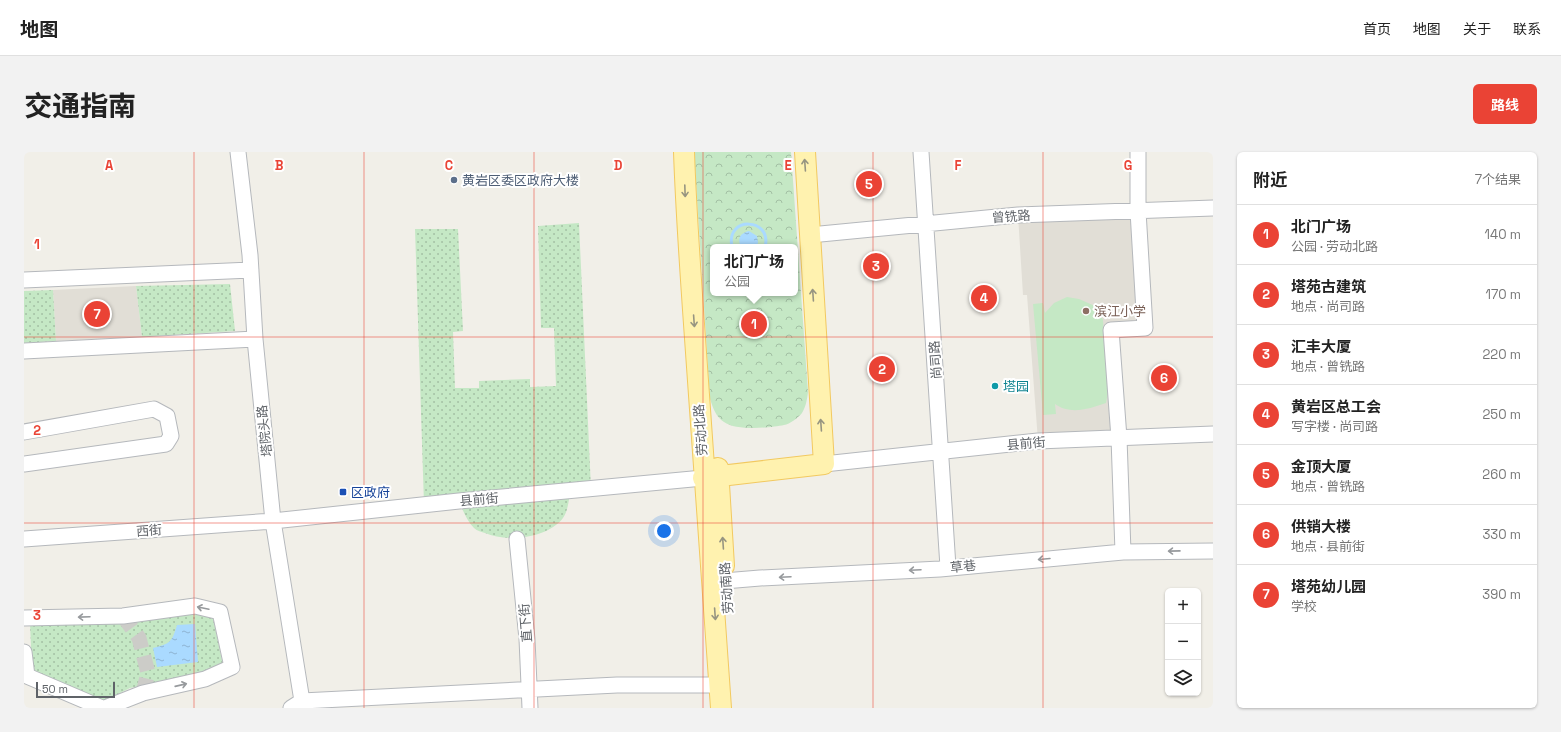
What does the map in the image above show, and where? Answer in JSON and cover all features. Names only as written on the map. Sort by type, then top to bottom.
[{"type":"main road","name":"劳动北路","points":[[684,152],[686,207],[705,474],[719,582],[719,685],[721,708]]},
{"type":"main road","points":[[805,152],[810,235],[829,461]]},
{"type":"main road","name":"县前街","points":[[705,474],[829,461]]},
{"type":"main road","name":"劳动南路","points":[[719,582],[734,708]]},
{"type":"street","name":"塔院头路","points":[[238,152],[251,270],[255,338],[273,520],[299,706]]},
{"type":"street","name":"尚司路","points":[[921,152],[948,567]]},
{"type":"street","points":[[1123,552],[1119,438],[1111,330],[1145,328],[1138,211],[1138,152]]},
{"type":"street","name":"曾铣路","points":[[810,235],[1018,215],[1213,208]]},
{"type":"street","points":[[24,280],[251,270]]},
{"type":"street","points":[[24,351],[255,338]]},
{"type":"street","points":[[24,432],[154,409],[167,416],[171,436],[166,444],[24,464]]},
{"type":"street","name":"县前街","points":[[829,461],[1038,441],[1213,434]]},
{"type":"street","name":"县前街","points":[[273,520],[705,474]]},
{"type":"street","name":"西街","points":[[24,539],[273,520]]},
{"type":"street","name":"直下街","points":[[517,539],[527,639],[530,708]]},
{"type":"street","name":"草巷","points":[[719,582],[948,567],[1123,552],[1213,551]]},
{"type":"street","points":[[24,618],[123,616],[195,606],[220,612],[232,668],[205,679],[143,694],[103,708],[27,676],[24,652]]},
{"type":"street","points":[[299,706],[617,685],[719,685]]},
{"type":"shaded area","name":"滨江小学","points":[[1138,211],[1145,328],[1111,330],[1119,438],[1038,441],[1027,295],[1023,295],[1018,215]]},
{"type":"shaded area","points":[[136,286],[142,337],[56,341],[53,290]]},
{"type":"green space","points":[[694,152],[791,152],[798,244],[710,244],[710,296],[798,296],[798,251],[808,392],[807,400],[800,415],[786,424],[778,426],[762,428],[736,427],[721,420],[715,412],[710,399]]},
{"type":"green space","points":[[579,223],[591,489],[570,491],[565,515],[556,525],[548,530],[527,537],[504,538],[494,536],[474,528],[467,519],[459,501],[424,504],[415,229],[458,229],[463,331],[453,332],[455,388],[479,388],[479,381],[530,379],[530,387],[556,386],[554,328],[541,328],[538,226]]},
{"type":"green space","points":[[230,284],[235,331],[142,337],[136,286]]},
{"type":"green space","points":[[53,290],[56,341],[24,343],[24,291]]},
{"type":"green space","points":[[1067,297],[1079,299],[1095,306],[1103,320],[1108,392],[1106,403],[1080,410],[1067,409],[1055,404],[1056,414],[1043,415],[1033,304],[1043,303],[1045,313],[1054,303]]},
{"type":"green space","points":[[190,613],[213,618],[223,665],[199,674],[130,688],[104,701],[32,673],[30,623],[90,624],[136,621]]},
{"type":"water","points":[[749,231],[757,236],[758,244],[740,244],[739,239],[743,233]]},
{"type":"water","points":[[195,624],[198,662],[157,667],[153,648],[170,641],[174,635],[177,625]]},
{"type":"waterway","points":[[732,244],[732,237],[735,229],[741,225],[749,224],[762,230],[766,237],[765,244]]},
{"type":"tunnel","points":[[123,616],[139,638],[148,673],[143,693]]},
{"type":"place","name":"黄岩区委区政府大楼","points":[[454,180]]},
{"type":"place","name":"金顶大厦","points":[[869,184]]},
{"type":"place","name":"汇丰大厦","points":[[876,266]]},
{"type":"place","name":"黄岩区总工会","points":[[984,298]]},
{"type":"place","name":"滨江小学","points":[[1086,311]]},
{"type":"place","name":"塔苑幼儿园","points":[[97,314]]},
{"type":"place","name":"北门广场","points":[[754,324]]},
{"type":"place","name":"塔苑古建筑","points":[[882,369]]},
{"type":"place","name":"供销大楼","points":[[1164,378]]},
{"type":"place","name":"塔园","points":[[995,386]]},
{"type":"place","name":"区政府","points":[[343,492]]}]
